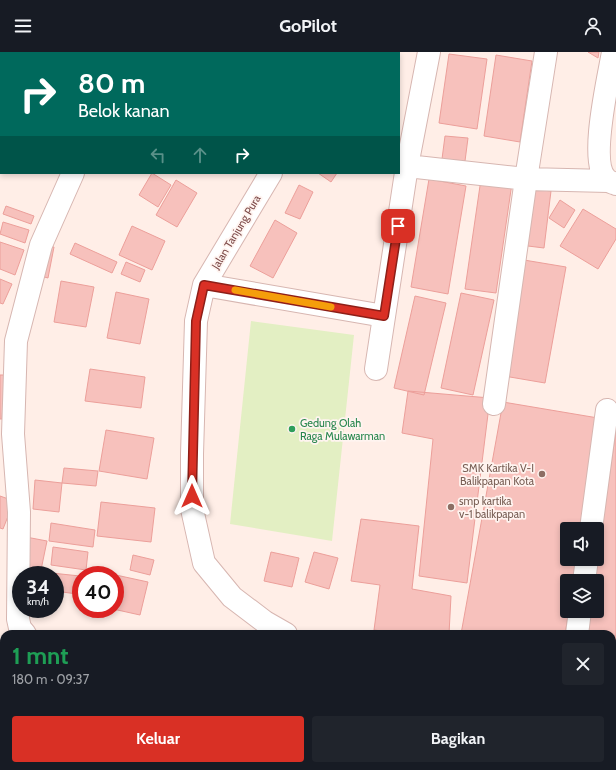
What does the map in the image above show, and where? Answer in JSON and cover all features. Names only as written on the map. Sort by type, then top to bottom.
[{"type":"street","points":[[376,369],[407,166],[429,52]]},
{"type":"street","points":[[494,404],[526,179],[546,52]]},
{"type":"street","points":[[612,182],[602,172],[598,146],[613,52]]},
{"type":"street","points":[[407,166],[526,179],[612,182]]},
{"type":"street","points":[[22,630],[18,619],[19,512],[13,434],[16,340],[41,244],[73,174]]},
{"type":"street","name":"Jalan Tanjung Pura","points":[[270,174],[204,285],[196,321],[192,510],[204,562],[232,596],[265,622],[279,630]]},
{"type":"street","points":[[204,285],[384,316]]},
{"type":"street","points":[[592,522],[607,410]]},
{"type":"street","points":[[578,630],[579,618]]},
{"type":"green space","name":"Gedung Olah Raga Mulawarman","points":[[251,321],[354,335],[332,541],[230,524]]},
{"type":"building","points":[[588,52],[599,52],[598,58]]},
{"type":"building","points":[[449,54],[487,59],[477,129],[439,123]]},
{"type":"building","points":[[496,55],[532,61],[520,142],[484,136]]},
{"type":"building","points":[[445,136],[468,138],[465,161],[442,159]]},
{"type":"building","points":[[151,174],[171,185],[158,207],[139,195]]},
{"type":"building","points":[[319,174],[336,174],[331,182]]},
{"type":"building","points":[[429,179],[466,186],[448,294],[411,287]]},
{"type":"building","points":[[481,179],[512,183],[496,293],[465,289]]},
{"type":"building","points":[[176,180],[197,193],[177,227],[156,215]]},
{"type":"building","points":[[299,185],[313,192],[300,219],[285,213]]},
{"type":"building","points":[[527,188],[551,191],[544,248],[520,245]]},
{"type":"building","points":[[560,200],[575,210],[564,228],[549,218]]},
{"type":"building","points":[[6,206],[34,216],[31,224],[3,214]]},
{"type":"building","points":[[583,209],[616,229],[616,239],[598,269],[560,246]]},
{"type":"building","points":[[275,220],[297,233],[273,278],[250,266]]},
{"type":"building","points":[[3,222],[29,230],[25,243],[0,234]]},
{"type":"building","points":[[132,226],[165,241],[152,270],[119,255]]},
{"type":"building","points":[[0,242],[24,250],[15,275],[0,269]]},
{"type":"building","points":[[75,243],[117,262],[112,273],[70,254]]},
{"type":"building","points":[[43,245],[54,247],[48,278],[37,275]]},
{"type":"building","points":[[524,260],[566,267],[545,383],[504,376]]},
{"type":"building","points":[[126,262],[145,270],[140,282],[121,274]]},
{"type":"building","points":[[0,279],[12,284],[3,304],[0,303]]},
{"type":"building","points":[[61,281],[94,287],[86,327],[54,322]]},
{"type":"building","points":[[116,292],[149,299],[140,344],[107,338]]},
{"type":"building","points":[[461,293],[494,300],[473,395],[441,388]]},
{"type":"building","points":[[415,296],[446,303],[424,395],[394,388]]},
{"type":"building","points":[[90,369],[145,377],[141,408],[85,401]]},
{"type":"building","points":[[0,375],[5,375],[2,419],[0,419]]},
{"type":"building","name":"smp kartika v-1 balikpapan","points":[[408,391],[490,398],[467,583],[419,576],[433,439],[402,433]]},
{"type":"building","name":"SMK Kartika V-I Balikpapan Kota","points":[[503,402],[604,419],[585,522],[560,522],[560,566],[578,566],[576,574],[560,574],[560,618],[568,618],[566,630],[462,630]]},
{"type":"building","points":[[106,430],[154,438],[147,479],[99,471]]},
{"type":"building","points":[[616,430],[616,630],[587,630],[588,618],[604,618],[604,574],[595,574],[596,566],[604,566],[604,522],[603,522]]},
{"type":"building","points":[[64,468],[98,471],[96,486],[62,483]]},
{"type":"building","points":[[35,480],[62,483],[59,512],[33,509]]},
{"type":"building","points":[[0,496],[14,501],[3,529],[0,528]]},
{"type":"building","points":[[101,502],[155,508],[151,542],[97,536]]},
{"type":"building","points":[[361,519],[419,526],[412,589],[451,596],[449,630],[374,630],[380,585],[351,581]]},
{"type":"building","points":[[51,523],[95,530],[93,547],[49,541]]},
{"type":"building","points":[[26,537],[47,541],[42,566],[21,566]]},
{"type":"building","points":[[53,547],[88,552],[86,566],[72,566],[72,568],[51,565]]},
{"type":"building","points":[[271,552],[299,558],[292,587],[264,581]]},
{"type":"building","points":[[314,552],[338,558],[329,589],[305,582]]},
{"type":"building","points":[[133,555],[154,560],[150,575],[130,570]]},
{"type":"building","points":[[64,574],[72,575],[72,593],[64,592]]},
{"type":"building","points":[[124,577],[148,582],[140,615],[124,611]]},
{"type":"slow traffic","points":[[235,290],[331,307]]},
{"type":"place","name":"Gedung Olah Raga Mulawarman","points":[[292,429]]},
{"type":"place","name":"SMK Kartika V-I Balikpapan Kota","points":[[542,474]]},
{"type":"place","name":"smp kartika v-1 balikpapan","points":[[451,507]]},
{"type":"route","points":[[192,496],[196,321],[204,285],[384,316],[398,226]]}]
